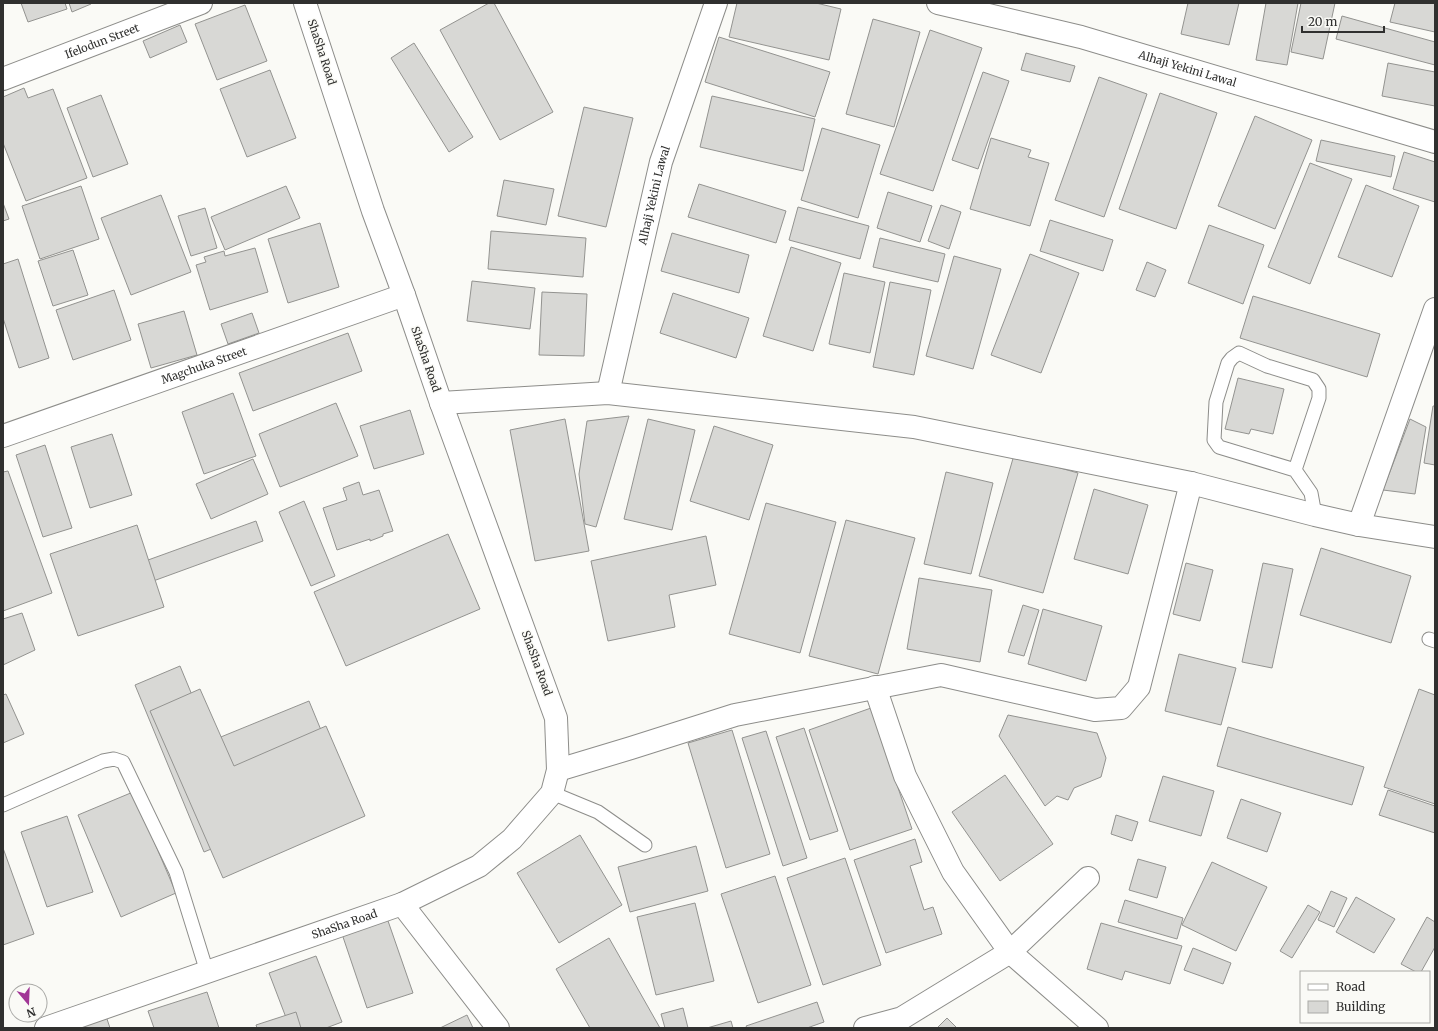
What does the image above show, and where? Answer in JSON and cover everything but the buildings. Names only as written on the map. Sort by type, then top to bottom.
[{"type":"street","name":"Ifelodun Street","points":[[3,79],[202,3]]},
{"type":"street","name":"ShaSha Road","points":[[46,1028],[402,904],[479,866],[512,840],[552,793],[558,770],[556,718],[441,403],[373,211],[306,3]]},
{"type":"street","name":"Alhaji Yekini Lawal","points":[[608,393],[661,162],[716,3]]},
{"type":"street","name":"Alhaji Yekini Lawal","points":[[938,3],[1080,37],[1435,142]]},
{"type":"street","name":"Magchuka Street","points":[[3,436],[404,295]]},
{"type":"street","points":[[1359,525],[1435,309]]},
{"type":"street","points":[[441,403],[608,393],[914,427],[1191,483],[1359,525],[1435,537]]},
{"type":"street","points":[[558,770],[735,715],[941,675],[1095,710],[1121,708],[1139,687],[1191,483]]},
{"type":"street","points":[[875,687],[905,776],[953,872],[1010,952],[1097,1028]]},
{"type":"street","points":[[865,1028],[902,1018],[1010,952],[1088,878]]},
{"type":"street","points":[[402,904],[498,1028]]},
{"type":"lane","points":[[1295,470],[1319,398],[1319,389],[1313,380],[1267,366],[1239,354],[1228,363],[1216,402],[1214,440],[1219,447],[1295,470],[1311,493],[1315,515]]},
{"type":"lane","points":[[3,805],[103,761],[114,759],[123,762],[176,872],[194,925],[207,972]]},
{"type":"lane","points":[[552,793],[598,812],[645,845]]}]
